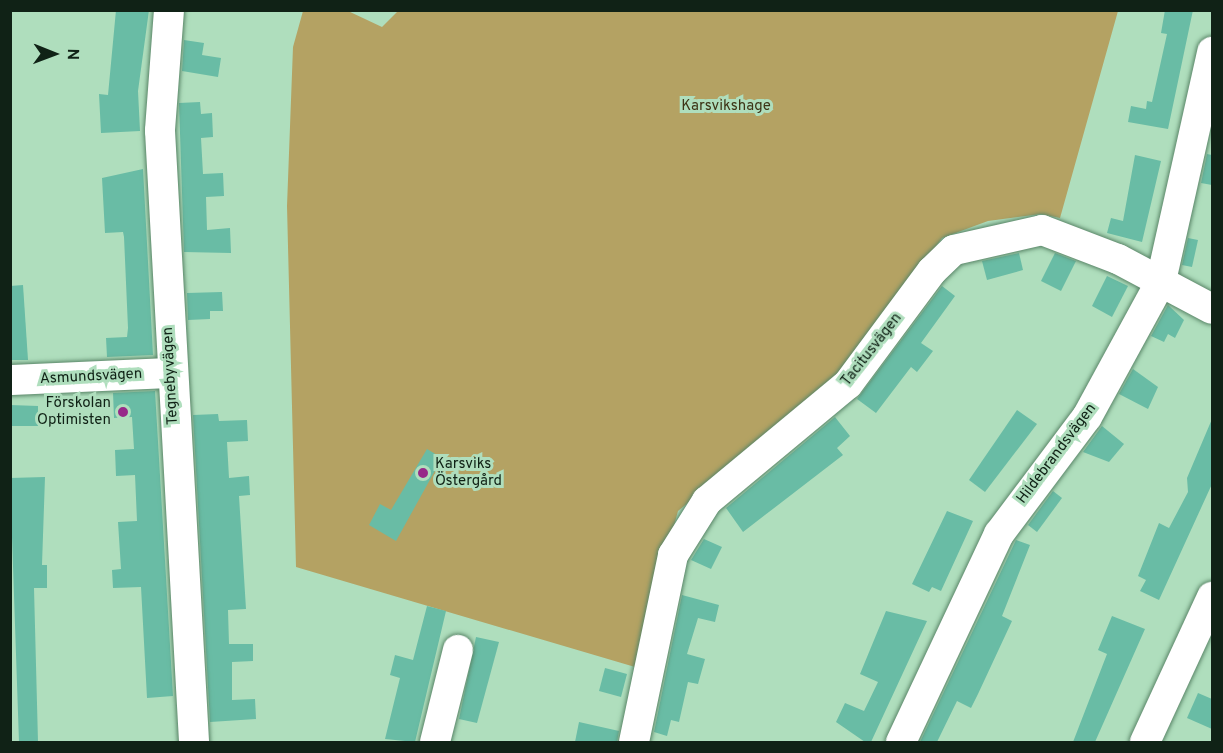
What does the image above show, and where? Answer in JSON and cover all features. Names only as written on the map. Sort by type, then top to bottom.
[{"type":"street","name":"Tegnebyvägen","points":[[169,10],[160,131],[171,373],[194,742]]},
{"type":"street","name":"Hildebrandsvägen","points":[[901,742],[999,534],[1087,417],[1161,281],[1212,52]]},
{"type":"street","name":"Tacitusvägen","points":[[634,742],[672,555],[707,501],[848,384],[932,271],[954,250],[1042,230],[1161,281],[1212,309]]},
{"type":"street","name":"Asmundsvägen","points":[[10,380],[171,373]]},
{"type":"street","points":[[1145,742],[1212,597]]},
{"type":"street","points":[[435,742],[458,650]]},
{"type":"green space","name":"Karsvikshage","points":[[399,10],[1118,11],[1060,218],[1041,214],[988,221],[942,238],[843,375],[678,511],[635,667],[296,567],[287,206],[293,47],[303,11],[348,11],[382,27]]},
{"type":"building","points":[[116,10],[149,10],[138,91],[140,131],[101,133],[99,94],[108,95]]},
{"type":"building","points":[[1165,10],[1193,10],[1168,129],[1128,122],[1131,106],[1146,109],[1147,101],[1152,102],[1167,34],[1161,33]]},
{"type":"building","points":[[184,40],[204,43],[202,55],[221,58],[218,77],[182,71]]},
{"type":"building","points":[[200,102],[201,114],[212,113],[213,137],[201,138],[203,174],[223,173],[224,196],[206,197],[207,230],[230,228],[231,253],[184,252],[179,103]]},
{"type":"building","points":[[1207,154],[1212,155],[1212,185],[1201,183]]},
{"type":"building","points":[[1135,155],[1161,161],[1142,242],[1107,233],[1111,218],[1123,221]]},
{"type":"building","points":[[143,169],[153,355],[107,357],[106,338],[127,337],[128,328],[124,237],[123,232],[105,233],[102,178]]},
{"type":"building","points":[[1188,238],[1198,240],[1192,267],[1182,265]]},
{"type":"building","points":[[1019,253],[1023,270],[987,280],[982,261]]},
{"type":"building","points":[[1055,253],[1076,261],[1061,291],[1041,281]]},
{"type":"building","points":[[1107,276],[1128,286],[1112,317],[1092,306]]},
{"type":"building","points":[[23,285],[28,360],[10,360],[10,286]]},
{"type":"building","points":[[942,286],[955,296],[921,343],[933,351],[917,372],[911,367],[876,413],[857,399]]},
{"type":"building","points":[[222,292],[223,311],[210,311],[210,319],[188,320],[187,293]]},
{"type":"building","points":[[1168,305],[1184,320],[1175,338],[1168,334],[1164,342],[1151,336]]},
{"type":"building","points":[[1133,369],[1158,387],[1148,409],[1119,394]]},
{"type":"building","points":[[155,391],[173,696],[147,698],[141,587],[113,588],[112,570],[121,569],[118,522],[137,521],[135,475],[116,476],[115,450],[134,449],[132,417],[114,418],[113,393]]},
{"type":"building","points":[[10,405],[38,406],[38,426],[10,426]]},
{"type":"building","points":[[1017,410],[1037,424],[985,492],[969,480]]},
{"type":"building","points":[[218,414],[219,421],[247,420],[248,441],[227,442],[229,478],[249,476],[250,495],[239,496],[246,609],[228,610],[229,644],[253,644],[253,661],[232,662],[232,700],[255,699],[256,719],[210,722],[193,415]]},
{"type":"building","points":[[835,417],[850,436],[837,448],[843,455],[743,532],[726,508]]},
{"type":"building","points":[[1212,419],[1212,484],[1159,600],[1140,591],[1146,580],[1138,576],[1159,523],[1169,528],[1188,492],[1187,478]]},
{"type":"building","points":[[1102,426],[1124,444],[1109,462],[1083,452]]},
{"type":"building","points":[[427,449],[442,458],[396,541],[369,525],[380,504],[391,510]]},
{"type":"building","points":[[45,477],[42,565],[47,565],[47,588],[34,588],[38,742],[19,742],[10,478]]},
{"type":"building","points":[[1053,491],[1062,498],[1037,532],[1028,525]]},
{"type":"building","points":[[947,511],[973,521],[941,591],[932,587],[929,592],[912,584]]},
{"type":"building","points":[[704,539],[722,547],[711,569],[691,560]]},
{"type":"building","points":[[1016,540],[1030,545],[1002,616],[1012,621],[978,694],[971,708],[957,701],[937,742],[920,742]]},
{"type":"building","points":[[682,595],[719,605],[715,622],[698,618],[687,654],[705,659],[698,684],[688,682],[679,722],[671,720],[667,736],[654,732]]},
{"type":"building","points":[[427,606],[446,611],[415,742],[385,739],[400,678],[390,675],[395,655],[413,660]]},
{"type":"building","points":[[886,611],[927,621],[871,742],[865,742],[836,722],[845,703],[864,711],[878,682],[860,674]]},
{"type":"building","points":[[1112,616],[1145,629],[1095,742],[1073,742],[1107,654],[1098,650]]},
{"type":"building","points":[[476,637],[499,642],[477,723],[459,719]]},
{"type":"building","points":[[605,668],[627,674],[621,697],[599,691]]},
{"type":"building","points":[[1198,693],[1212,699],[1212,729],[1187,718]]},
{"type":"building","points":[[579,722],[619,731],[617,742],[575,742]]},
{"type":"place","name":"Förskolan Optimisten","points":[[123,412]]},
{"type":"place","name":"Karsviks Östergård","points":[[423,473]]}]
